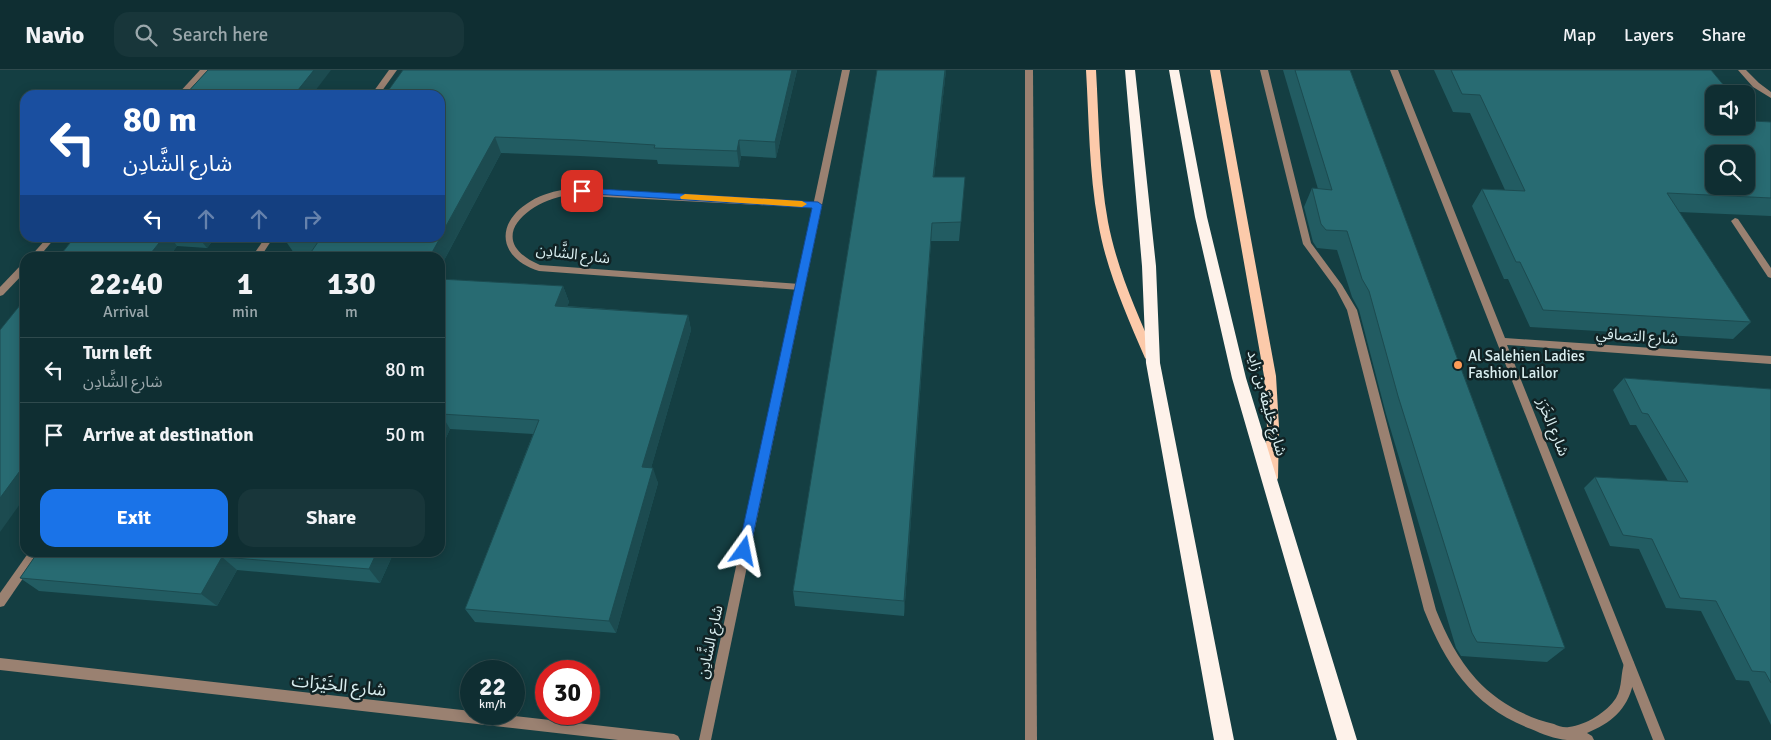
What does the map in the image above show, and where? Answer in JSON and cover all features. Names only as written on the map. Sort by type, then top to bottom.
[{"type":"highway","points":[[1130,70],[1149,266],[1153,363],[1224,740]]},
{"type":"highway","name":"شارع خليفة بن زايد","points":[[1174,70],[1218,294],[1239,378],[1347,740]]},
{"type":"main road","points":[[1091,70],[1103,223],[1114,262],[1153,363]]},
{"type":"main road","points":[[1215,70],[1270,376],[1273,427],[1270,482]]},
{"type":"street","points":[[186,90],[204,70]]},
{"type":"street","points":[[379,90],[393,70]]},
{"type":"street","name":"شارع الشَّادِن","points":[[704,740],[846,70]]},
{"type":"street","points":[[1029,70],[1031,740]]},
{"type":"street","points":[[1264,70],[1308,244],[1339,287],[1352,310],[1430,610],[1438,633],[1450,657],[1467,680],[1490,700],[1517,717],[1545,728],[1570,733],[1588,740]]},
{"type":"street","name":"شارع الخَرَز","points":[[1394,70],[1659,740]]},
{"type":"street","points":[[1742,70],[1756,85],[1771,96]]},
{"type":"street","name":"شارع الشَّادِن","points":[[800,287],[539,268],[525,263],[515,256],[510,246],[508,235],[512,224],[529,206],[554,194],[568,192],[818,205]]},
{"type":"street","points":[[1735,221],[1771,275]]},
{"type":"street","points":[[38,252],[47,242]]},
{"type":"street","points":[[0,294],[20,272]]},
{"type":"street","name":"شارع التصافي","points":[[1502,341],[1771,360]]},
{"type":"street","points":[[0,602],[32,557]]},
{"type":"street","name":"شارع الخَيْرَات","points":[[0,664],[674,740]]},
{"type":"street","points":[[1570,733],[1603,720],[1616,710],[1624,697],[1628,681],[1629,664]]},
{"type":"building","points":[[208,70],[314,70],[298,90],[190,90]]},
{"type":"building","points":[[403,70],[792,70],[775,142],[739,140],[737,151],[654,148],[655,145],[495,137],[445,228],[445,90],[389,90]]},
{"type":"building","points":[[877,70],[945,70],[933,177],[965,177],[961,222],[932,223],[904,601],[793,591]]},
{"type":"building","points":[[1295,70],[1350,70],[1565,648],[1477,642],[1472,633],[1398,396],[1369,291],[1362,279],[1347,231],[1326,230],[1321,224],[1312,188],[1332,190]]},
{"type":"building","points":[[1451,70],[1711,70],[1724,85],[1705,85],[1705,135],[1755,135],[1755,121],[1771,122],[1771,198],[1709,195],[1755,195],[1755,145],[1705,145],[1705,195],[1667,193],[1751,322],[1543,310],[1520,262],[1516,262],[1482,189],[1525,191],[1480,95],[1462,94]]},
{"type":"building","points":[[71,242],[160,242],[152,252],[63,252]]},
{"type":"building","points":[[318,242],[438,242],[432,252],[311,252]]},
{"type":"building","points":[[445,279],[563,286],[555,306],[688,315],[642,467],[653,468],[609,621],[465,609],[539,420],[445,414]]},
{"type":"building","points":[[20,305],[20,471],[0,498],[0,330]]},
{"type":"building","points":[[1624,378],[1771,389],[1771,683],[1765,672],[1752,671],[1716,601],[1680,598],[1652,539],[1623,535],[1595,477],[1688,482],[1648,414],[1642,413]]},
{"type":"building","points":[[35,557],[222,557],[201,594],[20,578]]},
{"type":"building","points":[[222,557],[375,557],[369,569]]},
{"type":"slow traffic","points":[[685,197],[802,204]]},
{"type":"place","name":"Al Salehien Ladies Fashion Lailor","points":[[1458,365]]},
{"type":"route","points":[[582,191],[818,205],[744,551]]}]
